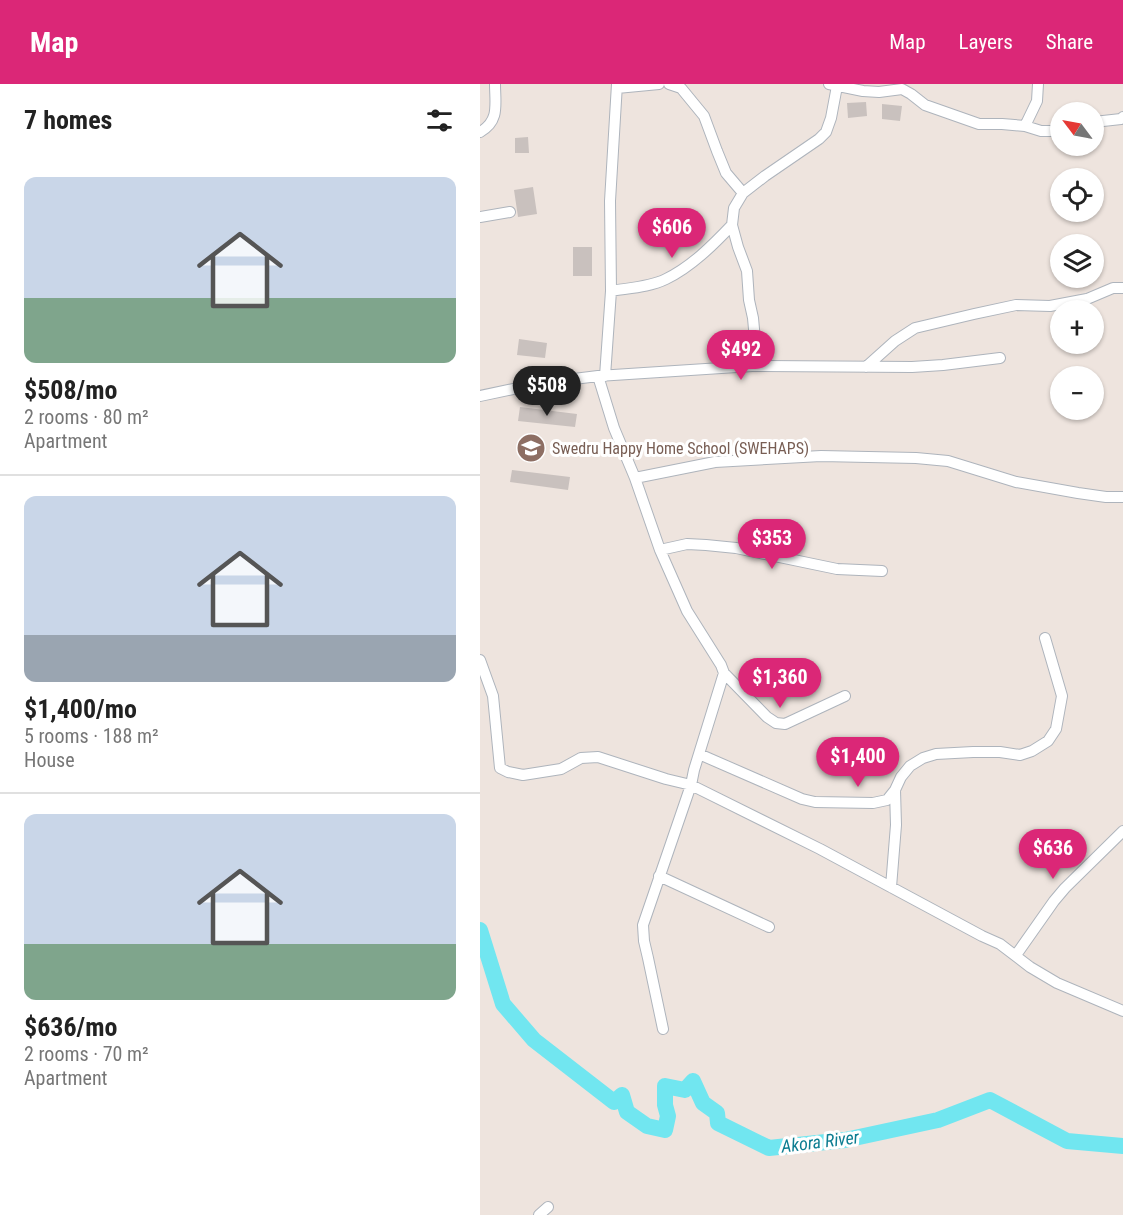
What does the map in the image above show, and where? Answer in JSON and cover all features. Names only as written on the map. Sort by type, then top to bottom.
[{"type":"street","points":[[480,132],[492,123],[495,112],[495,84]]},
{"type":"street","points":[[659,84],[617,86],[610,201],[611,291],[601,376],[614,428],[660,550],[687,611],[724,673],[776,723],[785,724],[845,696]]},
{"type":"street","points":[[669,84],[681,88],[704,116],[726,173],[743,193]]},
{"type":"street","points":[[1025,126],[1037,101],[1038,84]]},
{"type":"street","points":[[752,366],[755,340],[753,318],[747,271],[732,225],[734,208],[743,193],[819,140],[826,132],[831,118],[833,85],[879,92],[902,89],[925,105],[980,124],[1025,126],[1050,131]]},
{"type":"street","points":[[1104,121],[1123,117]]},
{"type":"street","points":[[480,217],[510,212]]},
{"type":"street","points":[[611,291],[654,284],[668,279],[689,266],[732,225]]},
{"type":"street","points":[[866,367],[895,341],[915,328],[1016,305],[1050,306],[1087,299],[1113,288],[1123,288]]},
{"type":"street","points":[[480,396],[542,383],[601,376],[752,366],[912,367],[1000,358]]},
{"type":"street","points":[[634,478],[715,462],[821,456],[916,458],[948,461],[1016,482],[1078,493],[1123,497]]},
{"type":"street","points":[[660,550],[687,544],[706,545],[736,548],[837,569],[882,571]]},
{"type":"street","points":[[699,754],[802,800],[873,803],[887,800],[910,766],[923,758],[936,754],[973,752],[1020,755],[1048,741],[1056,729],[1062,696],[1045,638]]},
{"type":"street","points":[[480,660],[493,696],[500,768],[523,775],[561,769],[581,758],[598,757],[691,785],[820,849],[1000,944],[1030,967],[1057,982],[1123,1011]]},
{"type":"street","points":[[663,1029],[644,941],[643,925],[691,785],[724,673]]},
{"type":"street","points":[[891,887],[896,825],[895,790]]},
{"type":"street","points":[[1016,956],[1054,900],[1123,831]]},
{"type":"street","points":[[659,876],[769,927]]},
{"type":"street","points":[[538,1215],[548,1207]]},
{"type":"building","points":[[866,102],[867,116],[848,118],[847,103]]},
{"type":"building","points":[[882,104],[902,106],[900,121],[882,119]]},
{"type":"building","points":[[528,137],[529,153],[515,153],[515,138]]},
{"type":"building","points":[[533,187],[537,214],[518,217],[514,190]]},
{"type":"building","points":[[573,247],[592,247],[592,276],[573,276]]},
{"type":"building","points":[[519,339],[547,343],[545,358],[517,355]]},
{"type":"building","points":[[520,407],[577,414],[575,427],[518,421]]},
{"type":"building","points":[[512,470],[570,477],[568,490],[510,482]]},
{"type":"waterway","name":"Akora River","points":[[480,930],[503,1004],[534,1040],[614,1102],[622,1095],[627,1112],[647,1126],[665,1130],[668,1116],[665,1105],[665,1086],[685,1090],[693,1081],[703,1103],[717,1113],[718,1123],[769,1148],[845,1140],[938,1120],[990,1100],[1067,1141],[1123,1146]]},
{"type":"place","name":"Swedru Happy Home School (SWEHAPS)","points":[[531,448]]}]
